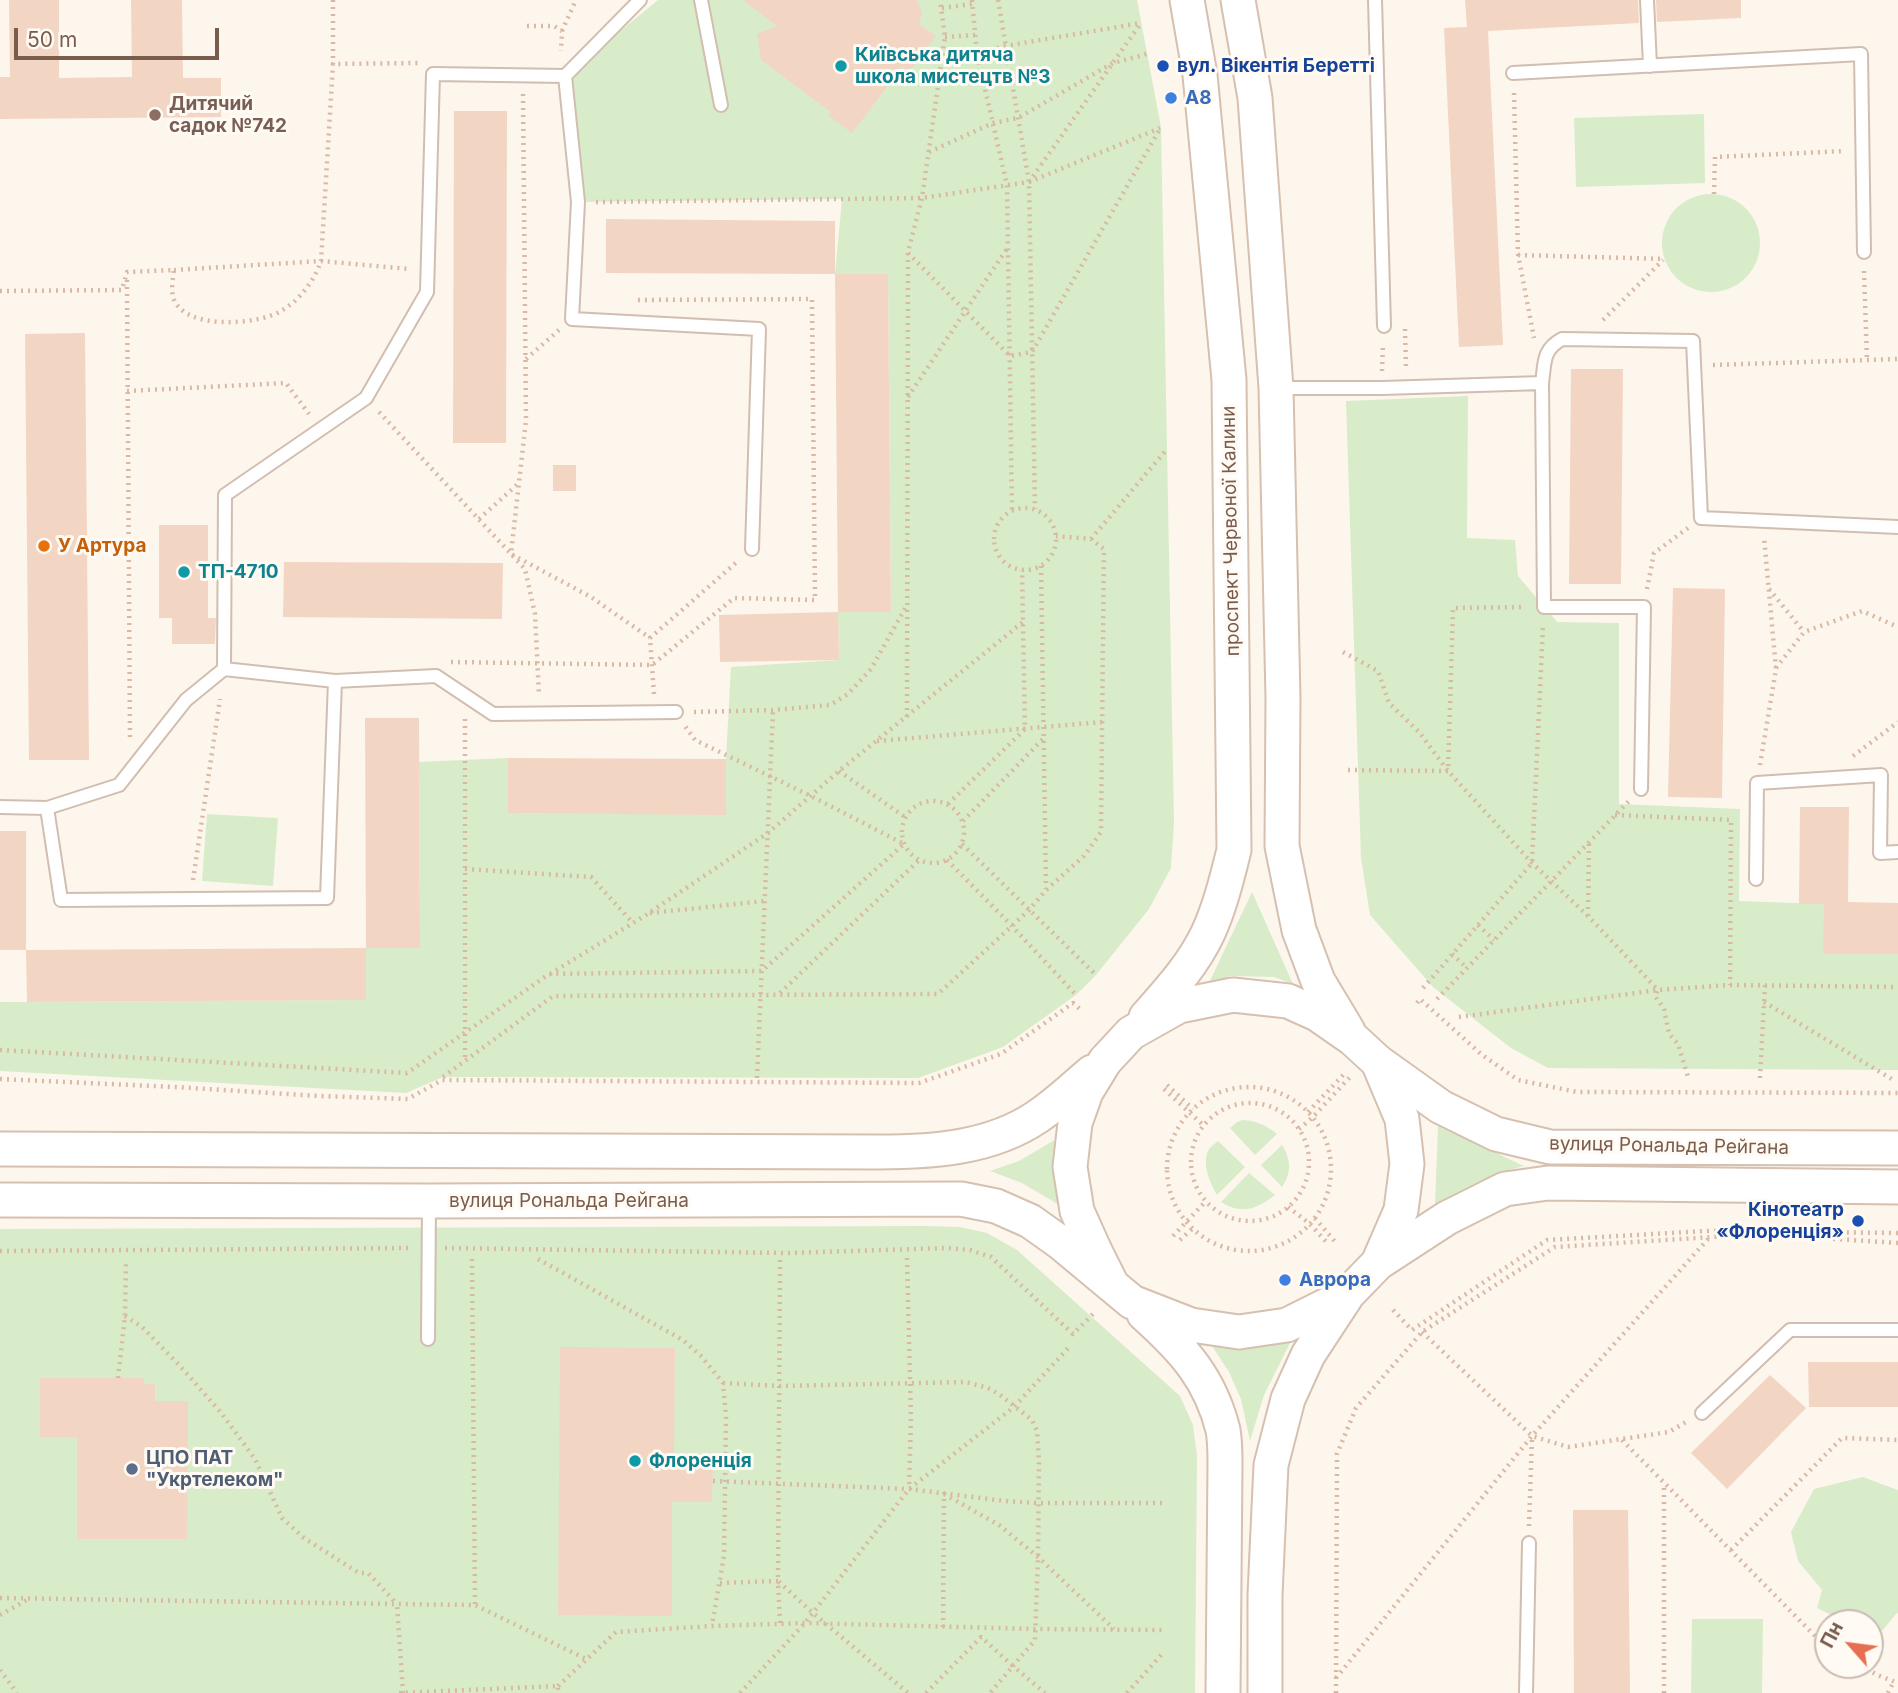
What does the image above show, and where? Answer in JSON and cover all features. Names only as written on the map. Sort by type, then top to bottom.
[{"type":"main road","name":"проспект Червоної Калини","points":[[1105,1061],[1179,981],[1207,934],[1234,850],[1229,380],[1200,75],[1187,0]]},
{"type":"main road","points":[[1238,0],[1255,98],[1276,388],[1283,685],[1282,846],[1299,930],[1318,981],[1358,1061],[1402,1119],[1407,1164],[1401,1210],[1378,1263],[1347,1295],[1308,1355],[1288,1399],[1271,1465],[1265,1595],[1265,1693]]},
{"type":"main road","name":"вулиця Рональда Рейгана","points":[[1131,1033],[1179,1006],[1233,995],[1288,1002],[1317,1014],[1358,1061],[1496,1135],[1550,1147],[1898,1148]]},
{"type":"main road","points":[[0,1149],[866,1152],[944,1149],[998,1138],[1036,1118],[1105,1061]]},
{"type":"main road","points":[[1105,1061],[1086,1092],[1075,1123],[1070,1167],[1077,1211],[1094,1251],[1122,1294],[1165,1332],[1193,1363],[1210,1393],[1223,1432],[1223,1693]]},
{"type":"main road","name":"вулиця Рональда Рейгана","points":[[1378,1263],[1447,1218],[1505,1189],[1548,1183],[1898,1187]]},
{"type":"main road","name":"вулиця Рональда Рейгана","points":[[0,1199],[961,1199],[996,1206],[1030,1221],[1122,1294]]},
{"type":"main road","points":[[1122,1294],[1191,1325],[1239,1332],[1287,1325],[1347,1295]]},
{"type":"lane","points":[[224,669],[225,495],[366,398],[427,292],[433,74],[565,76],[640,0]]},
{"type":"lane","points":[[702,0],[722,105]]},
{"type":"lane","points":[[1375,0],[1384,326]]},
{"type":"lane","points":[[1647,0],[1650,66]]},
{"type":"lane","points":[[1513,72],[1861,54],[1864,252]]},
{"type":"lane","points":[[565,76],[578,202],[572,319],[759,329],[752,549]]},
{"type":"lane","points":[[1642,789],[1644,607],[1544,607],[1542,383],[1546,352],[1553,344],[1562,339],[1585,338],[1693,341],[1701,518],[1898,527]]},
{"type":"lane","points":[[1276,388],[1542,383]]},
{"type":"lane","points":[[0,807],[47,807],[119,785],[186,700],[224,669],[335,681],[436,676],[493,714],[676,712]]},
{"type":"lane","points":[[47,807],[61,900],[327,898],[335,681]]},
{"type":"lane","points":[[1756,879],[1757,783],[1881,775],[1880,853],[1898,852]]},
{"type":"lane","points":[[428,1339],[429,1201]]},
{"type":"lane","points":[[1702,1413],[1790,1330],[1898,1330]]},
{"type":"lane","points":[[1526,1693],[1529,1543]]},
{"type":"path","points":[[174,270],[173,297],[188,314],[203,320],[255,321],[283,310],[316,276],[321,261],[333,64],[333,0]]},
{"type":"path","points":[[561,61],[562,31],[576,0]]},
{"type":"path","points":[[907,717],[908,252],[922,198],[945,37],[940,0]]},
{"type":"path","points":[[998,0],[1030,182],[1035,509]]},
{"type":"path","points":[[942,8],[972,2],[977,54],[1007,185],[1012,510]]},
{"type":"path","points":[[977,54],[1005,46],[1142,23],[1030,182]]},
{"type":"path","points":[[527,26],[555,26],[562,31]]},
{"type":"path","points":[[945,37],[976,35]]},
{"type":"path","points":[[929,153],[993,122],[1018,118],[1113,63],[1147,54]]},
{"type":"path","points":[[333,64],[427,63]]},
{"type":"path","points":[[1513,72],[1518,254],[1542,383]]},
{"type":"path","points":[[511,554],[526,420],[522,76]]},
{"type":"path","points":[[578,202],[922,198],[1030,182],[1161,127],[1032,352],[1010,356]]},
{"type":"path","points":[[1714,194],[1715,157],[1862,150]]},
{"type":"path","points":[[908,398],[1008,247]]},
{"type":"path","points":[[908,252],[1010,356]]},
{"type":"path","points":[[1864,252],[1867,360]]},
{"type":"path","points":[[1518,254],[1665,259],[1585,338]]},
{"type":"path","points":[[127,272],[321,261],[428,271]]},
{"type":"path","points":[[1,291],[122,289],[127,272]]},
{"type":"path","points":[[127,272],[130,771]]},
{"type":"path","points":[[442,662],[652,665],[734,598],[815,600],[812,299],[631,300]]},
{"type":"path","points":[[526,359],[572,319]]},
{"type":"path","points":[[1382,388],[1384,326]]},
{"type":"path","points":[[1694,365],[1898,359]]},
{"type":"path","points":[[127,391],[286,383],[320,429]]},
{"type":"path","points":[[366,398],[525,569],[535,614],[540,713]]},
{"type":"path","points":[[1091,539],[1167,449]]},
{"type":"path","points":[[479,519],[519,482]]},
{"type":"path","points":[[1035,509],[1050,520],[1056,536],[1053,553],[1041,566],[1022,570],[1012,568],[997,554],[994,545],[997,524],[1012,510],[1035,509]]},
{"type":"path","points":[[1644,607],[1654,553],[1701,518]]},
{"type":"path","points":[[1757,783],[1776,669],[1763,521]]},
{"type":"path","points":[[443,1077],[553,996],[938,994],[1084,856],[1101,832],[1104,548],[1091,539],[1056,536]]},
{"type":"path","points":[[650,638],[752,549]]},
{"type":"path","points":[[511,554],[591,597],[650,638]]},
{"type":"path","points":[[1041,566],[1046,890]]},
{"type":"path","points":[[948,804],[1026,729],[1022,570]]},
{"type":"path","points":[[1769,589],[1804,632]]},
{"type":"path","points":[[676,712],[773,710],[830,705],[848,694],[871,669],[907,604]]},
{"type":"path","points":[[1423,988],[1532,863],[1544,607],[1453,608],[1448,771]]},
{"type":"path","points":[[1776,669],[1804,632],[1861,611],[1898,627]]},
{"type":"path","points":[[0,1050],[407,1073],[549,974],[649,913],[768,833],[839,771],[1023,622]]},
{"type":"path","points":[[650,638],[655,713]]},
{"type":"path","points":[[1343,652],[1378,671],[1390,704],[1419,732],[1448,771],[1532,863],[1588,916],[1658,990]]},
{"type":"path","points":[[190,899],[224,669]]},
{"type":"path","points":[[465,694],[465,1059]]},
{"type":"path","points":[[757,1077],[773,710]]},
{"type":"path","points":[[676,712],[695,740],[904,844]]},
{"type":"path","points":[[877,741],[1103,722]]},
{"type":"path","points":[[1835,778],[1839,767],[1898,722]]},
{"type":"path","points":[[963,821],[1044,738]]},
{"type":"path","points":[[1348,770],[1448,771]]},
{"type":"path","points":[[839,771],[905,817]]},
{"type":"path","points":[[1437,999],[1642,789]]},
{"type":"path","points":[[929,800],[948,804],[963,821],[965,829],[962,844],[947,860],[928,863],[919,860],[904,844],[902,835],[905,817],[919,803],[929,800]]},
{"type":"path","points":[[1615,815],[1731,820],[1730,985]]},
{"type":"path","points":[[1588,916],[1589,842]]},
{"type":"path","points":[[549,974],[762,971],[904,844]]},
{"type":"path","points":[[962,844],[1096,975]]},
{"type":"path","points":[[779,994],[919,860]]},
{"type":"path","points":[[947,860],[1076,995]]},
{"type":"path","points":[[465,869],[591,877],[633,923]]},
{"type":"path","points":[[649,913],[765,901]]},
{"type":"path","points":[[1478,925],[1494,940]]},
{"type":"path","points":[[1452,954],[1467,968]]},
{"type":"path","points":[[1459,1017],[1658,990],[1730,985],[1898,987]]},
{"type":"path","points":[[1760,1078],[1765,985]]},
{"type":"path","points":[[1658,990],[1655,996],[1664,1009],[1669,1034],[1683,1054],[1688,1077]]},
{"type":"path","points":[[1418,1001],[1481,1054],[1518,1080],[1577,1092],[1898,1093]]},
{"type":"path","points":[[1764,1002],[1895,1081]]},
{"type":"path","points":[[0,1079],[319,1096],[408,1098],[442,1080],[919,1083],[1001,1054],[1073,1003],[1082,1011]]},
{"type":"path","points":[[1308,1112],[1358,1061]]},
{"type":"path","points":[[1299,1129],[1314,1117],[1358,1061]]},
{"type":"path","points":[[1166,1087],[1203,1125]]},
{"type":"path","points":[[1241,1087],[1266,1088],[1289,1097],[1314,1117],[1325,1136],[1331,1157],[1331,1178],[1325,1199],[1310,1224],[1290,1241],[1265,1250],[1239,1251],[1214,1244],[1192,1229],[1174,1203],[1168,1181],[1168,1158],[1174,1136],[1191,1111],[1217,1093],[1241,1087]]},
{"type":"path","points":[[1258,1103],[1284,1113],[1299,1129],[1306,1143],[1309,1159],[1307,1175],[1301,1190],[1288,1207],[1274,1216],[1242,1220],[1226,1216],[1212,1208],[1196,1187],[1191,1172],[1195,1139],[1203,1125],[1217,1112],[1230,1106],[1258,1103]]},
{"type":"path","points":[[1173,1237],[1206,1201]]},
{"type":"path","points":[[1288,1207],[1310,1224],[1329,1245]]},
{"type":"path","points":[[1315,1218],[1337,1244]]},
{"type":"path","points":[[1180,1240],[1192,1229]]},
{"type":"path","points":[[1392,1310],[1412,1330],[1547,1240],[1706,1231],[1898,1233]]},
{"type":"path","points":[[1336,1693],[1337,1454],[1356,1408],[1422,1332],[1555,1247],[1759,1234],[1898,1243]]},
{"type":"path","points":[[1336,1679],[1532,1436],[1709,1238]]},
{"type":"path","points":[[0,1251],[429,1248],[786,1253],[947,1248],[970,1250],[991,1257],[1073,1334],[1094,1313]]},
{"type":"path","points":[[907,1258],[909,1489]]},
{"type":"path","points":[[472,1259],[475,1605]]},
{"type":"path","points":[[538,1259],[683,1340],[701,1356],[723,1383],[726,1417],[724,1556],[712,1626]]},
{"type":"path","points":[[118,1378],[125,1316],[126,1260]]},
{"type":"path","points":[[780,1260],[780,1623]]},
{"type":"path","points":[[125,1316],[142,1327],[228,1421],[255,1459],[282,1518],[304,1538],[359,1573],[368,1573],[397,1604],[401,1693],[558,1690],[586,1659],[616,1632],[780,1623],[1162,1630]]},
{"type":"path","points":[[1422,1332],[1532,1436],[1568,1447],[1669,1432],[1702,1413]]},
{"type":"path","points":[[740,1693],[805,1623],[909,1489],[1014,1407],[1071,1345]]},
{"type":"path","points":[[723,1383],[781,1386],[966,1382],[988,1388],[1032,1420],[1037,1431],[1038,1557],[1035,1640],[990,1693]]},
{"type":"path","points":[[1529,1543],[1532,1436]]},
{"type":"path","points":[[1731,1550],[1842,1438],[1898,1440]]},
{"type":"path","points":[[1622,1439],[1814,1635]]},
{"type":"path","points":[[713,1480],[909,1489],[1037,1503],[1166,1503]]},
{"type":"path","points":[[1664,1482],[1664,1693]]},
{"type":"path","points":[[944,1494],[999,1525],[1038,1557],[1115,1630]]},
{"type":"path","points":[[943,1627],[944,1494]]},
{"type":"path","points":[[720,1583],[778,1581],[908,1693]]},
{"type":"path","points":[[0,1598],[475,1605],[586,1659]]},
{"type":"path","points":[[0,1615],[30,1599]]},
{"type":"path","points":[[980,1627],[981,1637],[1045,1693]]},
{"type":"path","points":[[926,1693],[981,1637]]},
{"type":"path","points":[[1127,1693],[1163,1653]]},
{"type":"path","points":[[0,1670],[17,1693]]},
{"type":"path","points":[[1888,1693],[1896,1682]]},
{"type":"green space","points":[[658,0],[1137,0],[1161,127],[1174,823],[1171,868],[1149,909],[1096,975],[1076,995],[1003,1047],[918,1078],[443,1077],[406,1093],[0,1071],[0,1002],[366,1000],[366,948],[420,947],[419,762],[508,758],[508,813],[726,814],[731,667],[839,660],[838,612],[891,611],[888,274],[835,274],[842,199],[578,202],[565,76]]},
{"type":"green space","points":[[1704,114],[1705,183],[1576,187],[1574,118]]},
{"type":"green space","points":[[1711,194],[1738,202],[1752,216],[1760,243],[1752,270],[1738,284],[1711,292],[1684,284],[1670,270],[1662,243],[1670,216],[1684,202]]},
{"type":"green space","points":[[1468,396],[1467,538],[1515,540],[1518,576],[1557,622],[1619,623],[1619,804],[1740,809],[1739,901],[1824,904],[1824,954],[1898,954],[1898,1070],[1548,1068],[1511,1048],[1433,987],[1370,915],[1361,858],[1346,401]]},
{"type":"green space","points":[[207,814],[278,818],[273,886],[202,881]]},
{"type":"green space","points":[[1252,892],[1293,984],[1274,977],[1230,976],[1208,985]]},
{"type":"green space","points":[[1243,1120],[1261,1124],[1277,1134],[1255,1155],[1230,1128]]},
{"type":"green space","points":[[1438,1126],[1524,1166],[1478,1182],[1435,1204]]},
{"type":"green space","points":[[1063,1135],[1066,1209],[1022,1183],[990,1171],[1019,1161]]},
{"type":"green space","points":[[1218,1141],[1245,1167],[1217,1195],[1209,1179],[1206,1160],[1209,1149]]},
{"type":"green space","points":[[1282,1145],[1289,1166],[1282,1187],[1261,1165]]},
{"type":"green space","points":[[1249,1173],[1275,1195],[1249,1209],[1236,1208],[1221,1202]]},
{"type":"green space","points":[[960,1227],[987,1233],[1017,1250],[1180,1396],[1193,1425],[1197,1456],[1195,1693],[0,1693],[0,1229]]},
{"type":"green space","points":[[1295,1333],[1264,1395],[1250,1441],[1241,1399],[1229,1372],[1208,1340]]},
{"type":"green space","points":[[1863,1477],[1898,1490],[1898,1613],[1884,1629],[1884,1609],[1817,1608],[1822,1590],[1798,1561],[1791,1532],[1814,1489]]},
{"type":"green space","points":[[1692,1619],[1763,1619],[1762,1693],[1691,1693]]},
{"type":"building","points":[[9,0],[59,0],[59,78],[132,77],[131,0],[182,0],[183,78],[221,78],[221,117],[0,119],[0,77],[10,77]]},
{"type":"building","name":"Київська дитяча школа мистецтв №3","points":[[743,0],[917,0],[922,13],[919,24],[936,36],[909,72],[902,67],[852,133],[828,115],[831,112],[761,60],[757,34],[777,26]]},
{"type":"building","points":[[1465,0],[1638,0],[1639,23],[1488,31],[1503,345],[1459,347],[1444,28],[1467,27]]},
{"type":"building","points":[[1656,0],[1741,0],[1741,18],[1657,22]]},
{"type":"building","points":[[454,111],[507,111],[506,443],[453,443]]},
{"type":"building","points":[[606,219],[835,221],[835,274],[606,273]]},
{"type":"building","points":[[835,274],[888,274],[891,612],[838,612]]},
{"type":"building","points":[[85,333],[89,760],[29,760],[25,334]]},
{"type":"building","points":[[1571,369],[1623,369],[1621,584],[1569,584]]},
{"type":"building","points":[[553,465],[576,465],[576,491],[553,491]]},
{"type":"building","name":"ТП-4710","points":[[159,525],[208,525],[208,618],[216,618],[215,644],[172,644],[172,618],[159,618]]},
{"type":"building","points":[[284,562],[503,563],[502,619],[283,617]]},
{"type":"building","points":[[1673,588],[1725,589],[1722,798],[1668,797]]},
{"type":"building","points":[[838,612],[839,660],[720,662],[719,615]]},
{"type":"building","points":[[365,718],[419,718],[420,948],[366,948]]},
{"type":"building","points":[[508,758],[726,759],[726,815],[508,813]]},
{"type":"building","points":[[1800,807],[1849,807],[1848,902],[1898,903],[1898,954],[1823,954],[1824,904],[1799,904]]},
{"type":"building","points":[[0,831],[26,831],[26,950],[0,950]]},
{"type":"building","points":[[366,948],[366,1000],[27,1002],[26,950]]},
{"type":"building","points":[[560,1347],[675,1348],[674,1458],[713,1458],[712,1502],[672,1502],[672,1616],[558,1615]]},
{"type":"building","points":[[1808,1362],[1898,1362],[1898,1407],[1809,1407]]},
{"type":"building","points":[[1770,1375],[1806,1408],[1727,1489],[1691,1453]]},
{"type":"building","name":"ЦПО ПАТ \"Укртелеком\"","points":[[40,1378],[144,1378],[144,1384],[155,1384],[155,1401],[188,1401],[187,1539],[77,1539],[77,1437],[40,1437]]},
{"type":"building","points":[[1573,1510],[1628,1510],[1630,1693],[1574,1693]]},
{"type":"place","name":"Київська дитяча школа мистецтв №3","points":[[841,66]]},
{"type":"place","name":"вул. Вікентія Беретті","points":[[1163,66]]},
{"type":"place","name":"А8","points":[[1171,98]]},
{"type":"place","name":"Дитячий садок №742","points":[[155,115]]},
{"type":"place","name":"У Артура","points":[[44,546]]},
{"type":"place","name":"ТП-4710","points":[[184,572]]},
{"type":"place","name":"Кінотеатр «Флоренція»","points":[[1858,1221]]},
{"type":"place","name":"Аврора","points":[[1285,1280]]},
{"type":"place","name":"Флоренція","points":[[635,1461]]},
{"type":"place","name":"ЦПО ПАТ \"Укртелеком\"","points":[[132,1469]]}]
